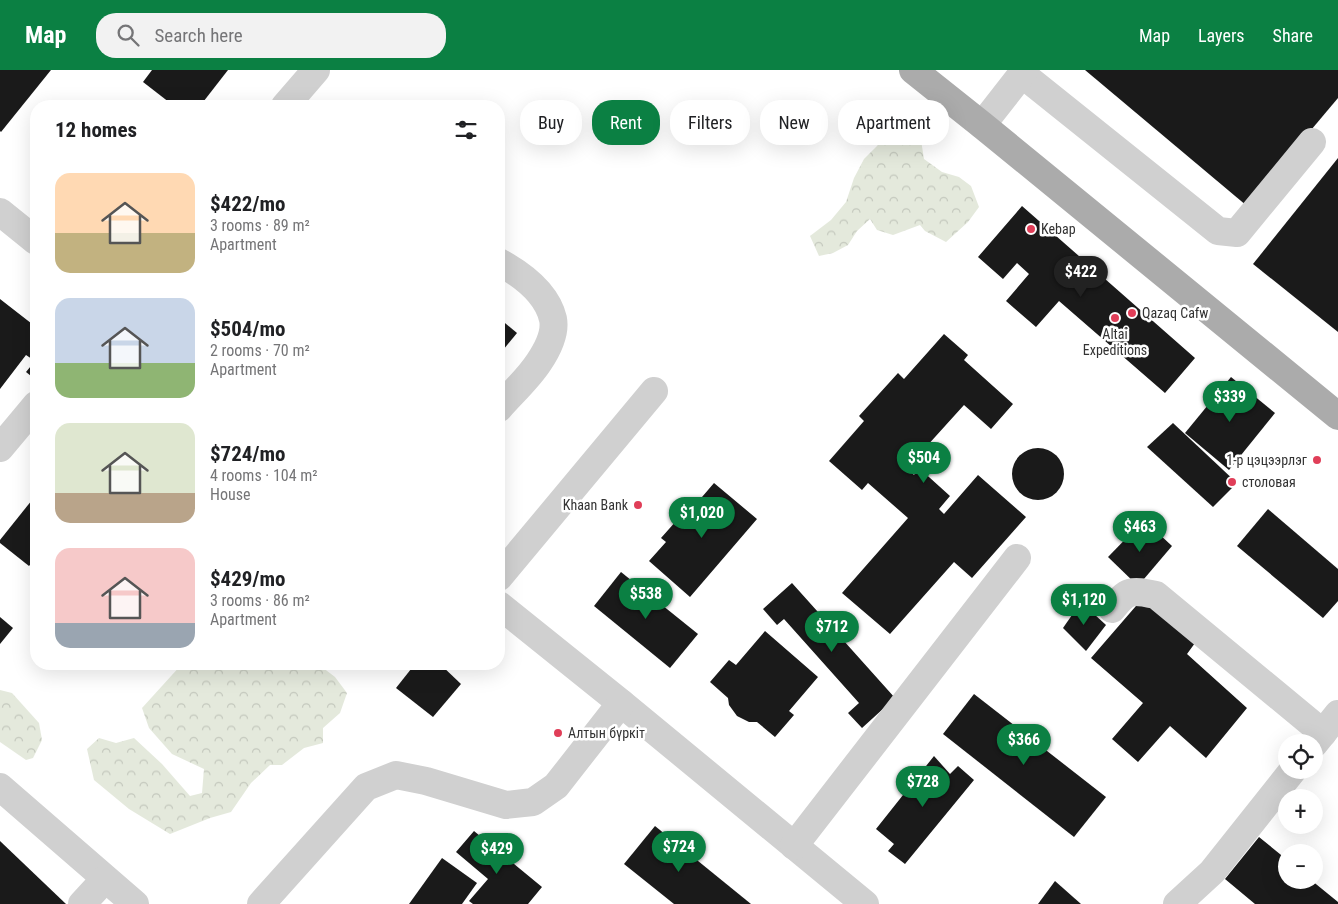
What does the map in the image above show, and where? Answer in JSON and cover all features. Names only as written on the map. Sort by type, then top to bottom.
[{"type":"main road","points":[[912,70],[1338,416]]},
{"type":"street","points":[[291,100],[316,70]]},
{"type":"street","points":[[982,125],[1023,72],[1218,231],[1237,233],[1312,142]]},
{"type":"street","points":[[0,212],[30,236]]},
{"type":"street","points":[[505,265],[532,286],[546,302],[553,320],[552,334],[540,362],[505,401]]},
{"type":"street","points":[[505,570],[654,391]]},
{"type":"street","points":[[0,448],[30,412]]},
{"type":"street","points":[[794,846],[1017,558]]},
{"type":"street","points":[[1112,609],[1122,596],[1136,591],[1156,594],[1325,730]]},
{"type":"street","points":[[505,610],[865,904]]},
{"type":"street","points":[[261,904],[366,787],[396,775],[426,781],[506,805],[533,802],[556,786],[621,703]]},
{"type":"street","points":[[1177,904],[1212,872],[1286,779]]},
{"type":"street","points":[[0,787],[135,904]]},
{"type":"street","points":[[82,904],[105,879]]},
{"type":"green space","points":[[878,145],[922,145],[924,159],[942,172],[959,177],[971,186],[979,207],[968,222],[946,242],[925,231],[920,225],[893,235],[877,230],[870,219],[857,231],[848,245],[833,253],[819,256],[810,236],[831,220],[846,202],[854,178],[864,159]]},
{"type":"green space","points":[[177,670],[326,670],[335,677],[347,693],[340,713],[323,728],[323,743],[304,748],[282,765],[270,765],[251,783],[231,812],[170,834],[129,809],[94,780],[87,749],[99,738],[116,743],[134,738],[162,764],[190,796],[202,793],[204,769],[172,754],[149,728],[142,708]]},
{"type":"green space","points":[[0,690],[12,693],[39,723],[42,740],[33,758],[26,760],[0,742]]},
{"type":"building","points":[[0,70],[51,70],[1,132],[0,131]]},
{"type":"building","points":[[152,70],[228,70],[205,100],[166,100],[143,82]]},
{"type":"building","points":[[1085,70],[1338,70],[1338,98],[1247,206]]},
{"type":"building","points":[[1338,158],[1338,332],[1253,264]]},
{"type":"building","name":"Altai Expeditions","points":[[1022,206],[1195,358],[1165,393],[1059,301],[1036,327],[1006,301],[1029,274],[1017,263],[1003,279],[978,257]]},
{"type":"building","points":[[0,299],[30,322],[30,358],[26,355],[0,389]]},
{"type":"building","points":[[505,323],[517,333],[505,348]]},
{"type":"building","points":[[944,334],[968,355],[964,360],[1013,404],[991,429],[964,405],[907,468],[914,475],[919,468],[950,496],[939,509],[944,514],[978,475],[1026,517],[972,578],[954,562],[890,634],[842,593],[908,518],[868,483],[862,490],[829,461],[864,421],[859,416],[898,373],[904,379]]},
{"type":"building","points":[[30,367],[30,375],[26,372]]},
{"type":"building","points":[[1231,377],[1275,413],[1229,470],[1185,433]]},
{"type":"building","points":[[1173,423],[1237,483],[1213,507],[1147,447]]},
{"type":"building","points":[[1038,448],[1048,450],[1056,456],[1062,464],[1064,474],[1062,484],[1056,492],[1048,498],[1038,500],[1028,498],[1020,492],[1014,484],[1012,474],[1014,464],[1020,456],[1028,450]]},
{"type":"building","points":[[714,483],[757,519],[690,597],[649,561],[666,542],[661,538],[693,502],[696,504]]},
{"type":"building","points":[[30,502],[30,565],[29,566],[0,543],[0,540]]},
{"type":"building","points":[[1268,509],[1338,569],[1338,601],[1323,618],[1237,546]]},
{"type":"building","points":[[1144,520],[1172,546],[1138,586],[1108,557]]},
{"type":"building","points":[[621,572],[698,634],[670,668],[594,606]]},
{"type":"building","points":[[792,583],[895,698],[862,728],[848,713],[859,703],[784,619],[777,625],[763,609]]},
{"type":"building","points":[[1142,599],[1195,643],[1187,654],[1247,708],[1206,758],[1170,726],[1138,762],[1112,739],[1143,703],[1091,658]]},
{"type":"building","points":[[1081,602],[1106,625],[1086,651],[1063,628]]},
{"type":"building","points":[[0,617],[13,628],[0,644]]},
{"type":"building","points":[[765,631],[818,677],[789,711],[794,715],[775,737],[757,722],[749,722],[737,716],[729,705],[728,698],[710,682],[729,660],[736,665]]},
{"type":"building","points":[[410,670],[446,670],[461,684],[433,717],[396,688]]},
{"type":"building","points":[[974,694],[1106,797],[1074,837],[943,734]]},
{"type":"building","points":[[934,756],[950,774],[958,766],[974,780],[905,864],[888,851],[894,844],[876,829]]},
{"type":"building","points":[[655,826],[751,904],[674,904],[624,864]]},
{"type":"building","points":[[474,831],[542,887],[528,904],[473,904],[469,901],[488,879],[456,852]]},
{"type":"building","points":[[1259,837],[1278,852],[1278,889],[1322,889],[1338,904],[1255,904],[1225,879]]},
{"type":"building","points":[[0,841],[66,904],[0,904]]},
{"type":"building","points":[[442,858],[477,883],[462,904],[409,904]]},
{"type":"building","points":[[1055,881],[1081,904],[1038,904]]},
{"type":"place","name":"Kebap","points":[[1031,229]]},
{"type":"place","name":"Qazaq Cafw","points":[[1132,313]]},
{"type":"place","name":"Altai Expeditions","points":[[1115,318]]},
{"type":"place","name":"1-р цэцээрлэг","points":[[1317,460]]},
{"type":"place","name":"столовая","points":[[1232,482]]},
{"type":"place","name":"Khaan Bank","points":[[638,505]]},
{"type":"place","name":"Алтын бүркiт","points":[[558,733]]}]
